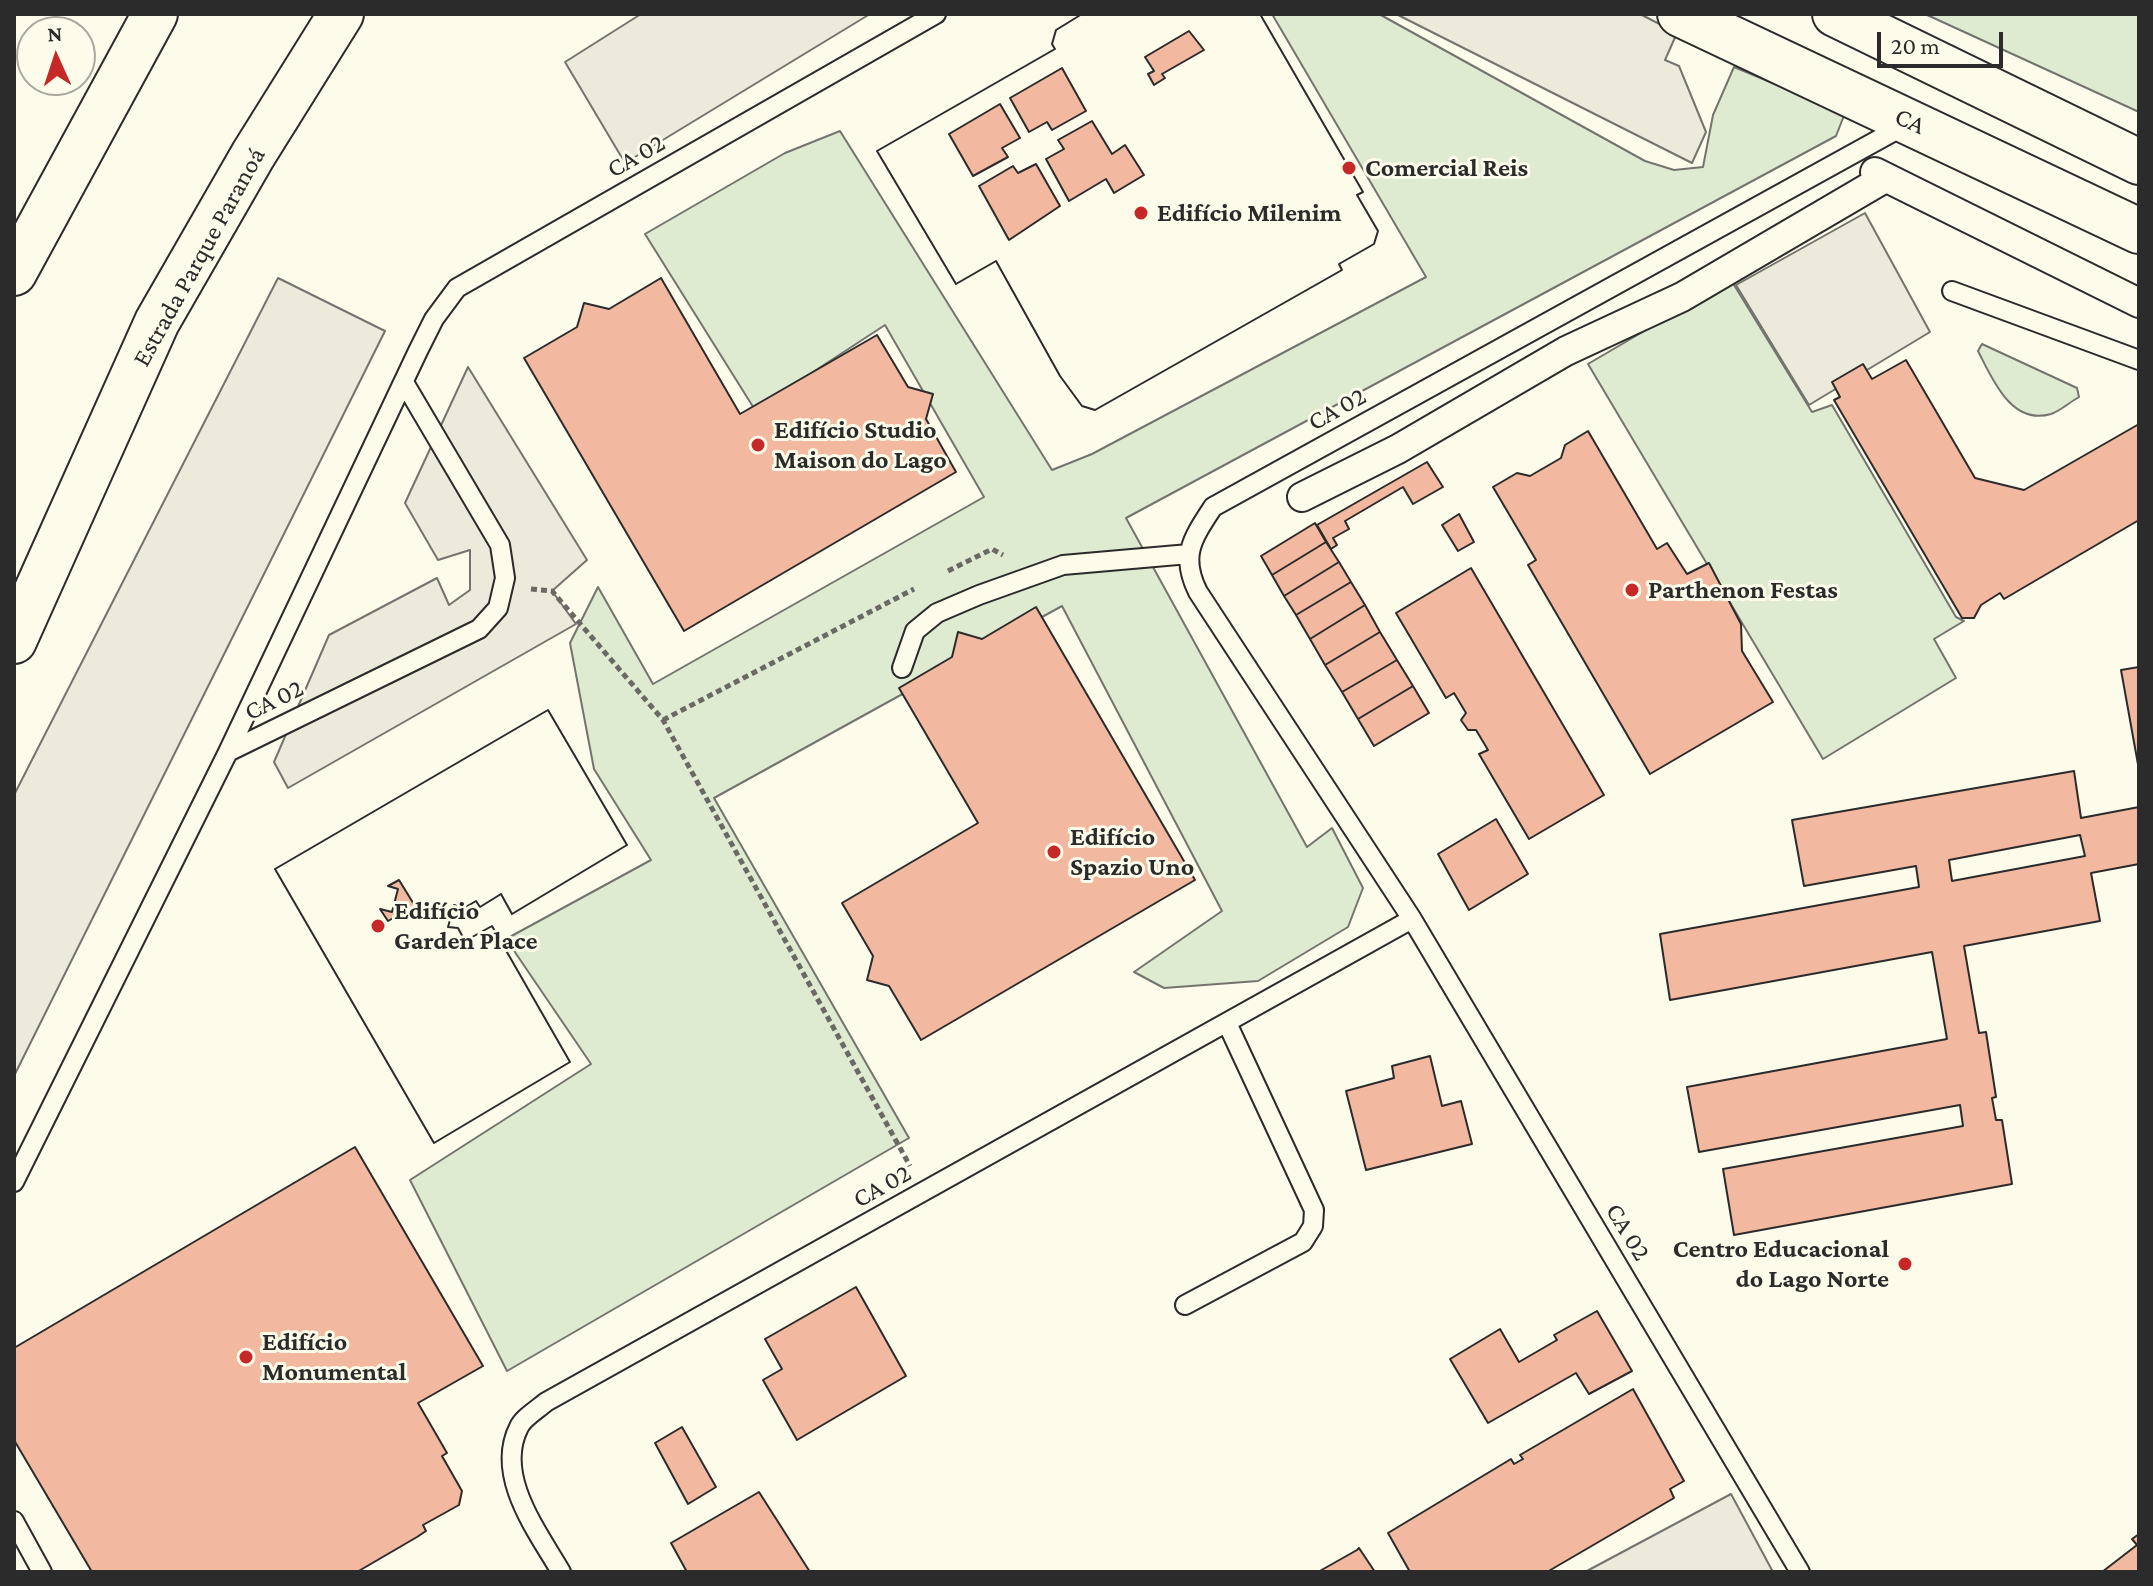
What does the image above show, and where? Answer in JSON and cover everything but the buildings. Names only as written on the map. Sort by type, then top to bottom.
[{"type":"main road","points":[[14,273],[155,14]]},
{"type":"main road","name":"Estrada Parque Paranoá","points":[[14,641],[157,322],[253,155],[341,14]]},
{"type":"main road","name":"CA","points":[[1680,14],[2139,231]]},
{"type":"main road","points":[[1835,14],[2139,162]]},
{"type":"street","points":[[1302,497],[1398,449],[1566,351],[1682,297],[1880,175],[2139,303]]},
{"type":"lane","name":"CA 02","points":[[14,1182],[228,752],[434,319],[457,288],[936,14]]},
{"type":"lane","name":"CA 02","points":[[1800,1572],[1412,919],[1198,592],[1188,573],[1189,554],[1195,535],[1213,507],[1911,122]]},
{"type":"lane","points":[[1952,291],[2139,360]]},
{"type":"lane","name":"CA 02","points":[[228,752],[479,629],[498,608],[503,586],[500,545],[405,384]]},
{"type":"lane","points":[[902,668],[915,631],[937,613],[1014,582],[1063,565],[1189,554]]},
{"type":"lane","name":"CA 02","points":[[561,1572],[520,1498],[514,1477],[513,1449],[519,1426],[546,1402],[1412,919]]},
{"type":"lane","points":[[1185,1305],[1303,1242],[1313,1226],[1314,1210],[1227,1023]]},
{"type":"lane","points":[[14,1521],[42,1572]]},
{"type":"path","points":[[937,577],[992,549],[1006,557],[1014,582]]},
{"type":"path","points":[[663,720],[923,584]]},
{"type":"path","points":[[503,586],[552,591],[663,720],[924,1192]]},
{"type":"green space","points":[[1272,14],[1379,14],[1645,161],[1674,170],[1703,167],[1713,115],[1734,67],[1845,113],[1836,136],[1126,518],[1307,847],[1332,828],[1363,888],[1348,927],[1258,981],[1164,988],[1134,972],[1222,911],[1062,606],[714,798],[909,1138],[507,1371],[410,1180],[591,1064],[506,939],[651,860],[594,769],[570,643],[598,587],[653,684],[984,497],[885,325],[755,410],[645,234],[785,153],[840,131],[1052,470],[1092,454],[1426,277]]},
{"type":"green space","points":[[1925,14],[2139,14],[2139,112]]},
{"type":"green space","points":[[1731,280],[1812,412],[1832,405],[1956,617],[1964,621],[1934,639],[1956,678],[1823,759],[1588,364]]},
{"type":"green space","points":[[1982,344],[2077,388],[2079,397],[2051,414],[2037,416],[2025,413],[2014,406],[1997,386],[1978,351]]},
{"type":"shaded area","points":[[641,14],[870,14],[625,163],[565,62]]},
{"type":"shaded area","points":[[1396,14],[1640,14],[1677,33],[1665,60],[1679,66],[1706,132],[1692,163]]},
{"type":"shaded area","points":[[1865,213],[1930,332],[1809,405],[1736,285]]},
{"type":"shaded area","points":[[278,278],[385,331],[14,1076],[14,795]]},
{"type":"shaded area","points":[[468,367],[587,560],[552,591],[576,624],[288,788],[274,762],[329,635],[437,578],[449,605],[470,590],[470,550],[438,560],[405,503]]},
{"type":"shaded area","points":[[1731,1494],[1773,1572],[1585,1572]]},
{"type":"place","name":"Comercial Reis","points":[[1349,168]]},
{"type":"place","name":"Edifício Milenim","points":[[1141,213]]},
{"type":"place","name":"Edifício Studio Maison do Lago","points":[[758,445]]},
{"type":"place","name":"Parthenon Festas","points":[[1632,590]]},
{"type":"place","name":"Edifício Spazio Uno","points":[[1054,852]]},
{"type":"place","name":"Edifício Garden Place","points":[[378,926]]},
{"type":"place","name":"Centro Educacional do Lago Norte","points":[[1905,1264]]},
{"type":"place","name":"Edifício Monumental","points":[[246,1357]]}]
